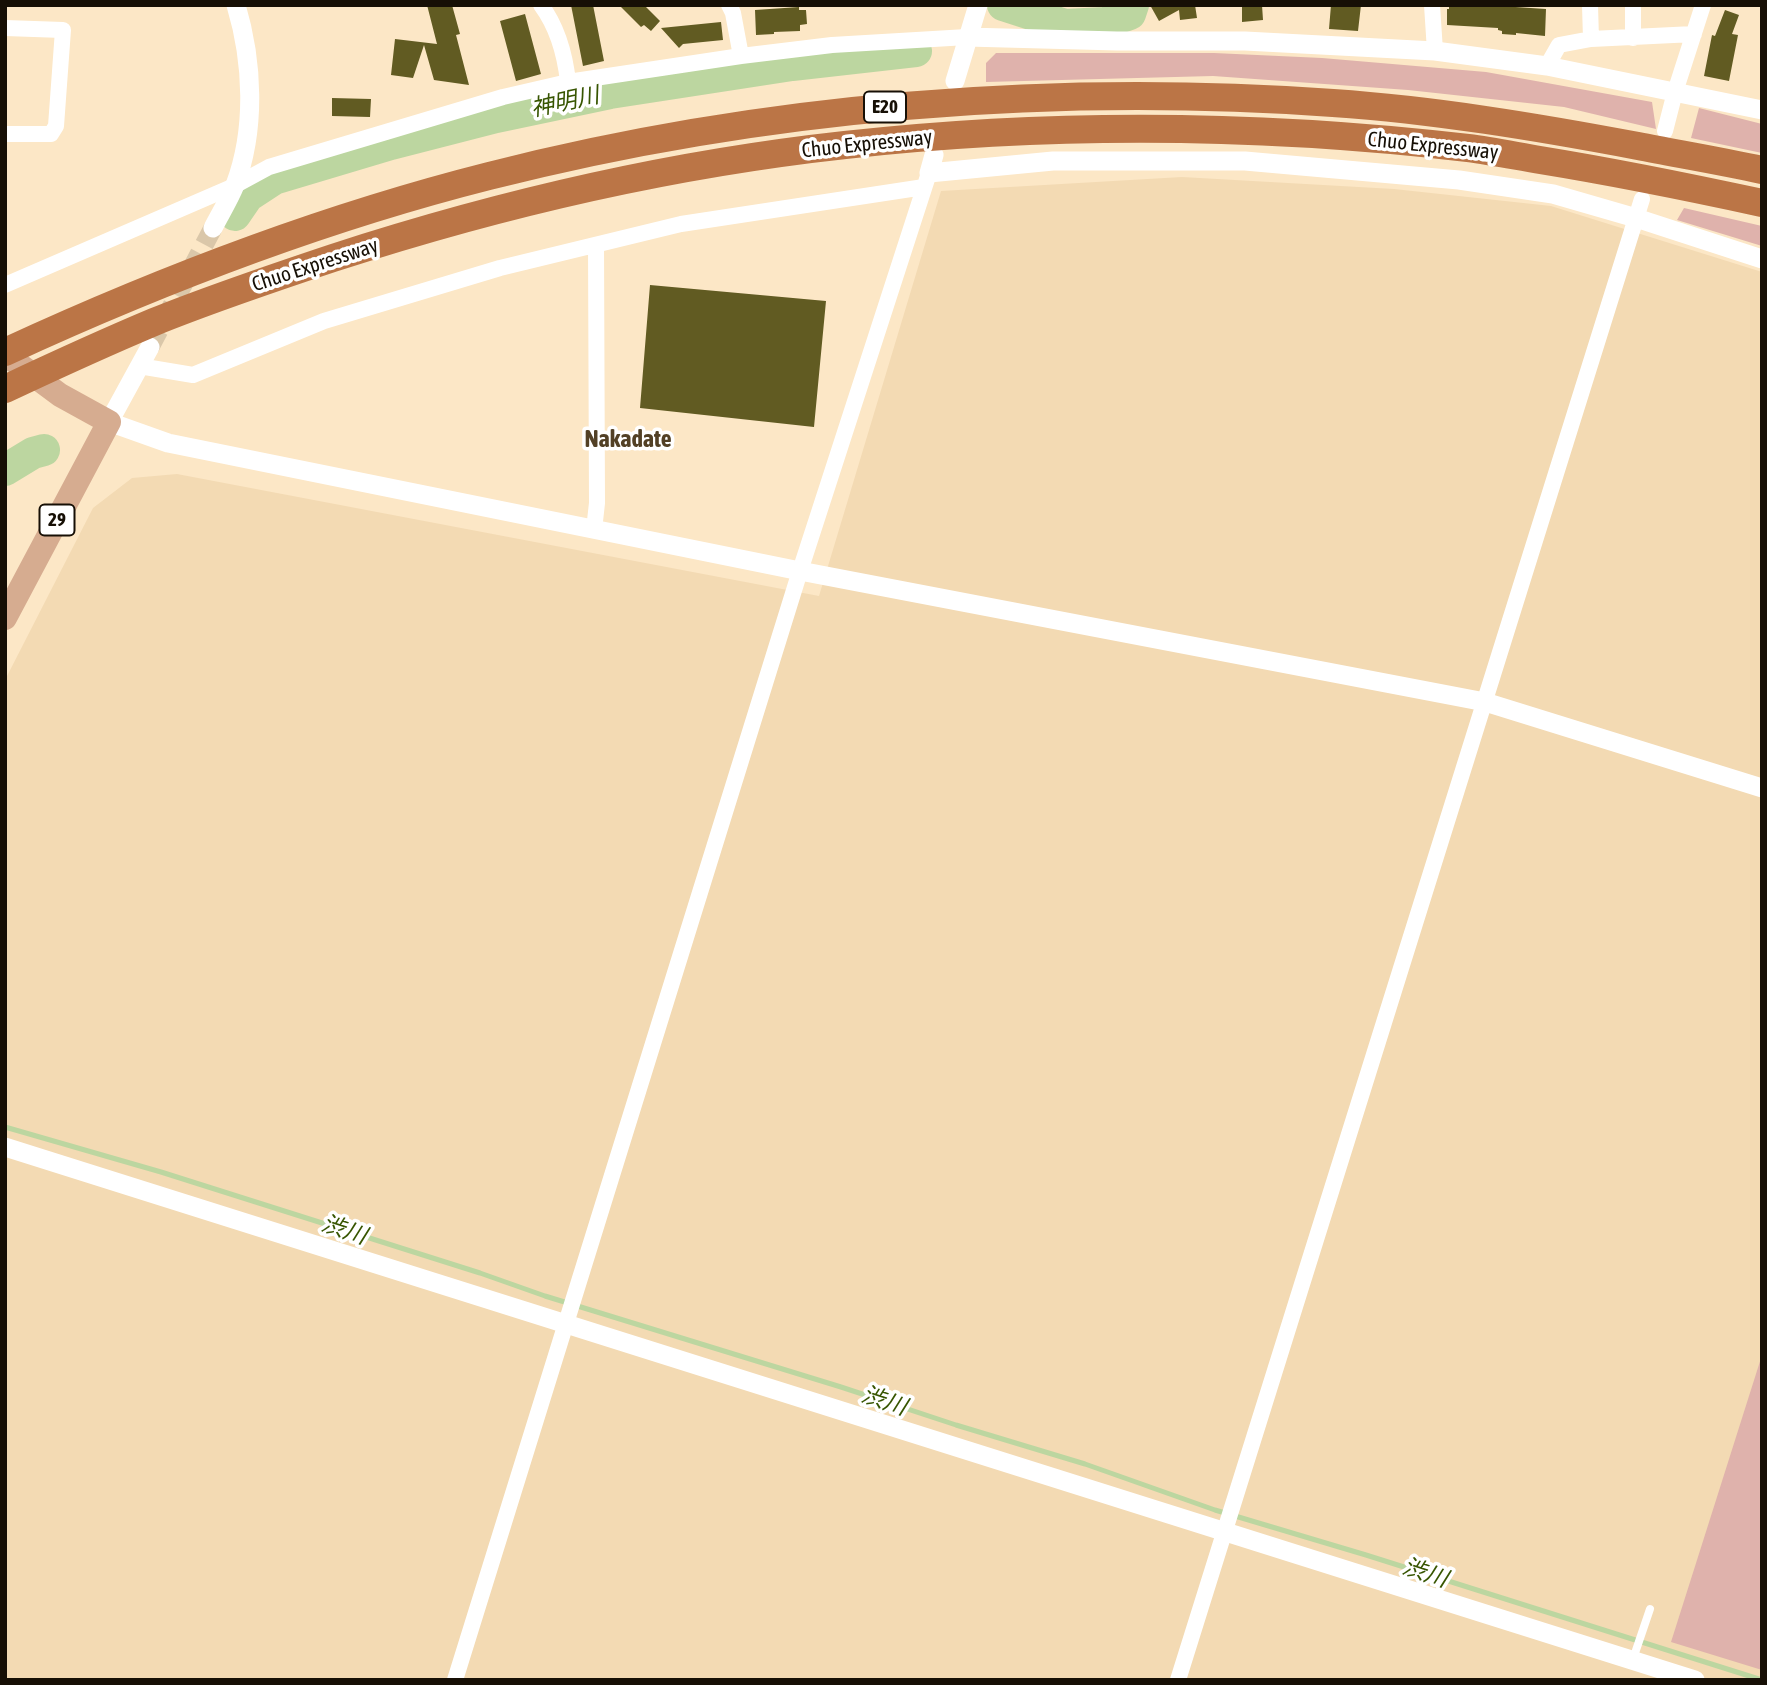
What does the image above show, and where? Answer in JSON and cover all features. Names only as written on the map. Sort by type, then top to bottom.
[{"type":"highway","name":"Chuo Expressway","points":[[5,353],[145,290],[249,251],[367,211],[488,176],[632,144],[725,127],[844,111],[963,100],[1082,97],[1202,97],[1334,103],[1473,117],[1762,170]]},
{"type":"highway","name":"Chuo Expressway","points":[[5,389],[153,323],[255,284],[485,212],[602,185],[727,161],[844,145],[964,134],[1084,129],[1207,129],[1338,136],[1471,148],[1591,168],[1762,203]]},
{"type":"main road","points":[[5,353],[60,394],[109,422]]},
{"type":"main road","name":"29","points":[[5,618],[109,422]]},
{"type":"street","points":[[213,228],[234,186],[242,161],[248,121],[248,63],[236,5]]},
{"type":"street","points":[[541,5],[550,17],[561,43],[568,82]]},
{"type":"street","points":[[729,5],[741,55]]},
{"type":"street","points":[[955,81],[978,5]]},
{"type":"street","points":[[1432,5],[1435,51]]},
{"type":"street","points":[[1590,5],[1591,39]]},
{"type":"street","points":[[1633,5],[1633,38]]},
{"type":"street","points":[[1665,131],[1703,5]]},
{"type":"street","points":[[5,28],[63,30],[57,126],[51,134],[5,134]]},
{"type":"street","points":[[1547,66],[1559,46],[1591,39],[1694,34]]},
{"type":"street","points":[[5,285],[234,186],[269,167],[503,97],[568,82],[741,55],[832,45],[967,37],[1245,41],[1435,51],[1547,66],[1762,110]]},
{"type":"street","points":[[139,366],[193,375],[324,321],[500,268],[681,224],[929,172],[1054,161],[1245,161],[1459,180],[1553,194],[1762,259]]},
{"type":"street","points":[[455,1680],[800,571],[929,172]]},
{"type":"street","points":[[1178,1680],[1642,199]]},
{"type":"street","points":[[594,530],[597,503],[596,245]]},
{"type":"street","points":[[150,347],[109,422],[168,443],[800,571],[1485,702],[1762,788]]},
{"type":"street","points":[[5,1147],[567,1319],[1634,1656],[1695,1680]]},
{"type":"lane","points":[[1634,1656],[1650,1609]]},
{"type":"shaded area","points":[[996,53],[1214,53],[1322,58],[1486,72],[1652,102],[1656,129],[1564,107],[1408,90],[1213,76],[986,82],[986,63]]},
{"type":"shaded area","points":[[1699,108],[1762,124],[1762,153],[1691,138]]},
{"type":"shaded area","points":[[1182,177],[1394,189],[1551,206],[1762,272],[1762,1680],[5,1680],[5,680],[93,508],[132,478],[177,474],[819,596],[941,191]]},
{"type":"shaded area","points":[[1684,208],[1762,226],[1762,246],[1677,220]]},
{"type":"shaded area","points":[[1762,1355],[1762,1670],[1671,1642]]},
{"type":"building","points":[[427,5],[452,5],[460,34],[456,35],[469,85],[434,80],[424,45],[413,78],[391,75],[395,39],[437,44]]},
{"type":"building","points":[[571,5],[593,5],[604,61],[583,66]]},
{"type":"building","points":[[619,5],[644,5],[660,21],[651,31],[644,25],[641,27]]},
{"type":"building","points":[[1150,5],[1195,5],[1197,18],[1180,20],[1179,10],[1159,21]]},
{"type":"building","points":[[1242,5],[1262,5],[1263,20],[1242,22]]},
{"type":"building","points":[[1331,5],[1361,5],[1358,31],[1329,29]]},
{"type":"building","points":[[1449,5],[1546,9],[1545,36],[1502,34],[1498,28],[1447,25]]},
{"type":"building","points":[[799,7],[799,10],[806,10],[807,24],[800,25],[800,31],[756,35],[755,10]]},
{"type":"building","points":[[1725,10],[1739,15],[1732,34],[1738,35],[1729,81],[1704,76],[1712,35],[1715,36]]},
{"type":"building","points":[[525,14],[541,74],[516,81],[500,21]]},
{"type":"building","points":[[721,22],[723,40],[683,44],[679,48],[661,28]]},
{"type":"building","points":[[332,98],[371,99],[370,117],[332,116]]},
{"type":"building","points":[[650,285],[826,301],[814,427],[640,408]]},
{"type":"waterway","name":"神明川","points":[[1003,5],[1065,25],[1105,23],[1130,14],[1133,5]]},
{"type":"waterway","name":"神明川","points":[[235,215],[248,196],[274,179],[391,144],[496,117],[610,93],[792,65],[916,51]]},
{"type":"waterway","name":"神明川","points":[[5,470],[33,453],[44,450]]},
{"type":"waterway","name":"渋川","points":[[5,1127],[161,1172],[545,1296],[1085,1464],[1215,1510],[1762,1680]]},
{"type":"tunnel","points":[[150,347],[213,228]]},
{"type":"district","name":"Nakadate","points":[[628,439]]}]
